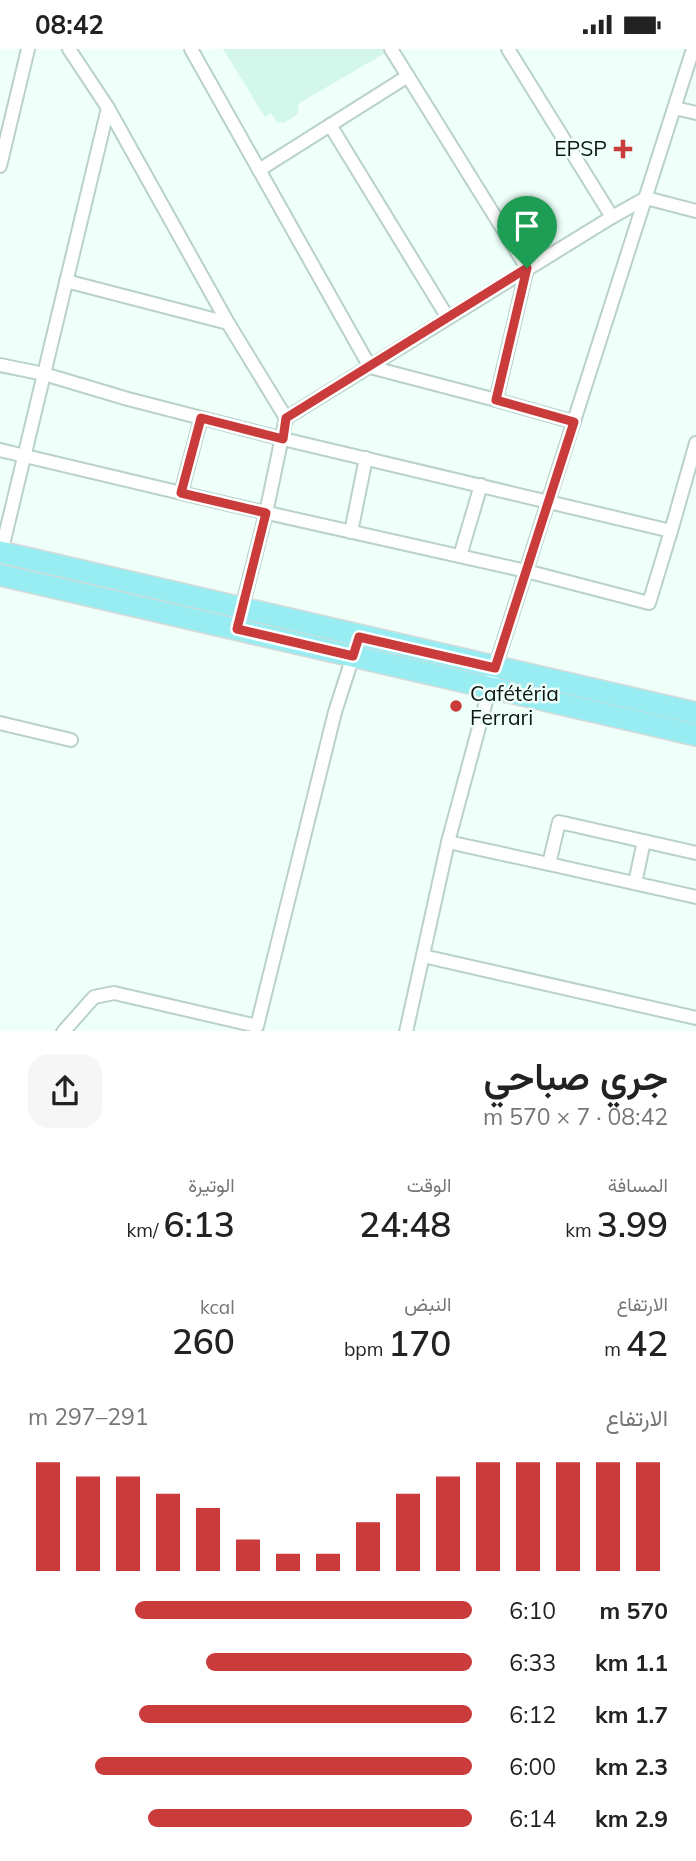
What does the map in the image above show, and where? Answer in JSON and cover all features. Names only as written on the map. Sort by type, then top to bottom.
[{"type":"main road","points":[[0,554],[239,620]]},
{"type":"main road","points":[[0,575],[239,620],[493,677],[696,713]]},
{"type":"main road","points":[[493,677],[696,735]]},
{"type":"street","points":[[0,166],[28,49]]},
{"type":"street","points":[[69,49],[108,108],[228,323],[286,418],[239,620]]},
{"type":"street","points":[[191,49],[370,366],[574,422]]},
{"type":"street","points":[[391,49],[527,268],[496,400]]},
{"type":"street","points":[[509,49],[612,217]]},
{"type":"street","points":[[406,1031],[448,842],[493,677],[693,49]]},
{"type":"street","points":[[259,170],[408,76]]},
{"type":"street","points":[[675,107],[696,113]]},
{"type":"street","points":[[0,554],[108,108]]},
{"type":"street","points":[[330,125],[448,318]]},
{"type":"street","points":[[286,418],[527,268],[646,198],[696,211]]},
{"type":"street","points":[[66,281],[228,323]]},
{"type":"street","points":[[0,365],[44,374],[283,439],[671,531]]},
{"type":"street","points":[[181,493],[201,418]]},
{"type":"street","points":[[0,450],[526,571],[649,603],[696,447]]},
{"type":"street","points":[[351,532],[366,457]]},
{"type":"street","points":[[460,556],[481,485]]},
{"type":"street","points":[[63,1031],[94,997],[114,993],[257,1026],[322,765],[356,646]]},
{"type":"street","points":[[0,723],[71,740]]},
{"type":"street","points":[[549,865],[559,822],[696,853]]},
{"type":"street","points":[[635,883],[644,841]]},
{"type":"street","points":[[448,842],[696,897]]},
{"type":"street","points":[[423,956],[696,1018]]},
{"type":"shaded area","points":[[223,49],[383,49],[385,53],[298,104],[297,115],[283,123],[277,122],[271,113],[265,117]]},
{"type":"place","name":"EPSP","points":[[623,149]]},
{"type":"place","name":"Cafétéria Ferrari","points":[[456,706]]},
{"type":"route","points":[[527,268],[496,400],[574,422],[495,668],[359,637],[353,656],[237,629],[266,513],[181,493],[201,418],[283,439],[286,418],[527,268]]}]
